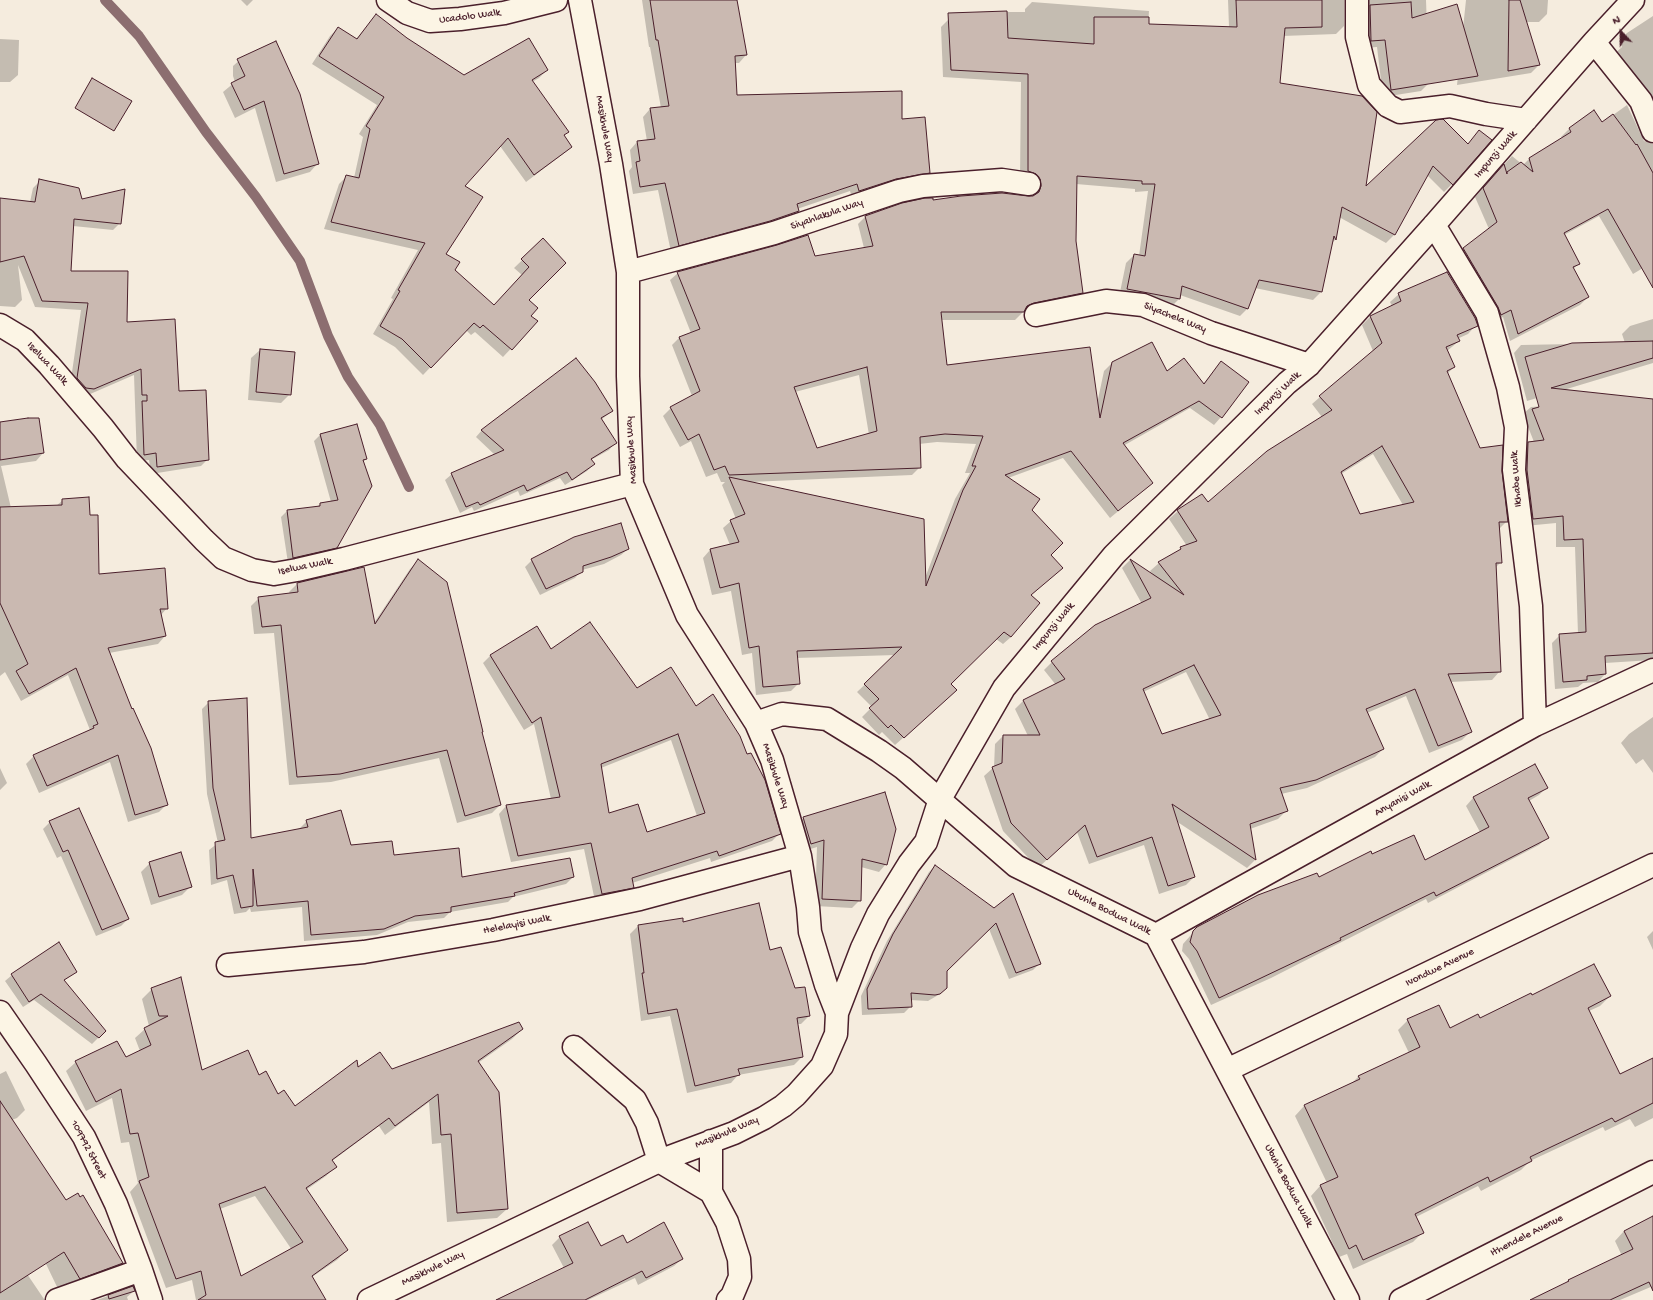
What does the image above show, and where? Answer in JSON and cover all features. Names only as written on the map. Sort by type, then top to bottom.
[{"type":"street","name":"Ucadolo Walk","points":[[388,0],[407,13],[430,21],[460,19],[504,13],[556,0]]},
{"type":"street","name":"Masikhule Way","points":[[369,1300],[659,1161],[734,1133],[764,1118],[783,1106],[796,1095],[822,1066],[836,1034],[837,1013],[826,985],[810,932],[808,907],[800,856],[772,760],[756,723],[687,614],[632,484],[628,376],[628,272],[609,157],[580,0]]},
{"type":"street","points":[[1357,0],[1357,37],[1369,85],[1388,106],[1400,112],[1450,106],[1486,114],[1526,120]]},
{"type":"street","name":"Impunzi Walk","points":[[837,1013],[862,948],[878,914],[909,864],[926,842],[940,799],[1004,688],[1114,555],[1287,383],[1310,365],[1594,42],[1633,0]]},
{"type":"street","points":[[1594,42],[1641,101],[1653,131]]},
{"type":"street","name":"Siyahlakula Way","points":[[628,272],[774,233],[899,191],[923,186],[1002,180],[1029,184]]},
{"type":"street","name":"Ikhabe Walk","points":[[1434,225],[1487,314],[1508,387],[1516,427],[1514,470],[1531,606],[1535,725]]},
{"type":"street","name":"Siyachela Way","points":[[1036,315],[1106,301],[1143,304],[1211,333],[1310,365]]},
{"type":"street","name":"Iselwa Walk","points":[[0,324],[25,340],[49,365],[103,428],[127,459],[204,540],[223,558],[252,570],[274,574],[312,567],[632,484]]},
{"type":"street","name":"Anyanisi Walk","points":[[1156,935],[1535,725],[1653,670]]},
{"type":"street","name":"Ubuhle Bodwa Walk","points":[[756,723],[782,714],[827,719],[903,768],[1016,866],[1156,935],[1348,1300]]},
{"type":"street","name":"Helelayisi Walk","points":[[228,965],[364,952],[493,930],[640,899],[800,856]]},
{"type":"street","name":"Ivondwe Avenue","points":[[1228,1070],[1653,865]]},
{"type":"street","name":"109792 Street","points":[[0,1012],[84,1138],[116,1204],[151,1300]]},
{"type":"street","points":[[574,1047],[635,1100],[647,1123],[659,1161],[711,1192]]},
{"type":"street","points":[[711,1141],[711,1192],[727,1222],[739,1259],[740,1277],[732,1296],[728,1300]]},
{"type":"street","name":"Ithendele Avenue","points":[[1401,1300],[1653,1172]]},
{"type":"street","points":[[57,1300],[141,1270]]},
{"type":"building","points":[[650,0],[737,0],[747,55],[735,56],[737,95],[902,91],[902,119],[925,117],[930,173],[896,179],[859,191],[857,184],[797,204],[799,211],[770,221],[679,246],[665,183],[640,187],[636,162],[640,161],[637,141],[655,139],[650,108],[669,106]]},
{"type":"building","points":[[1236,0],[1322,0],[1322,27],[1285,28],[1280,83],[1362,96],[1377,112],[1366,186],[1436,120],[1443,119],[1468,144],[1479,130],[1492,140],[1453,185],[1433,166],[1395,235],[1342,207],[1336,240],[1334,236],[1322,292],[1259,280],[1248,309],[1182,286],[1180,299],[1127,289],[1134,254],[1145,256],[1155,184],[1142,184],[1142,181],[1077,176],[1076,241],[1083,293],[1034,303],[1027,306],[1024,312],[941,312],[947,365],[1090,347],[1100,418],[1112,362],[1152,342],[1167,371],[1184,358],[1204,384],[1221,361],[1249,382],[1222,418],[1199,401],[1123,443],[1153,483],[1118,511],[1071,451],[1005,475],[1040,499],[1032,510],[1063,543],[1051,555],[1063,568],[1031,595],[1040,603],[1011,637],[1004,632],[951,684],[957,690],[904,738],[891,725],[888,728],[869,708],[879,699],[864,684],[902,647],[797,651],[800,684],[763,687],[759,646],[749,648],[739,583],[720,588],[710,549],[739,542],[730,520],[745,514],[729,477],[924,519],[926,586],[963,490],[976,466],[972,466],[983,436],[945,434],[920,437],[921,468],[729,475],[725,466],[714,470],[699,434],[688,440],[670,407],[700,391],[679,337],[700,329],[677,272],[808,235],[815,256],[873,246],[865,216],[902,203],[925,198],[933,198],[933,200],[1002,193],[1033,196],[1039,192],[1041,186],[1040,179],[1036,174],[1028,171],[1028,74],[951,70],[948,13],[1007,11],[1008,38],[1094,44],[1094,17],[1149,17],[1149,24],[1237,27]],"holes":[[[867,367],[877,431],[817,448],[794,387]]]},
{"type":"building","points":[[1509,0],[1520,0],[1540,65],[1508,71]]},
{"type":"building","points":[[1411,2],[1412,18],[1457,4],[1478,76],[1391,90],[1385,40],[1371,41],[1370,5]]},
{"type":"building","points":[[376,14],[407,38],[464,75],[529,38],[548,70],[532,80],[569,132],[564,135],[572,147],[534,175],[508,138],[465,186],[483,197],[446,254],[460,262],[455,270],[494,305],[529,267],[521,259],[543,238],[566,263],[529,300],[538,308],[531,316],[538,321],[512,350],[483,325],[480,328],[474,323],[431,368],[402,339],[380,326],[400,291],[398,290],[425,243],[331,222],[346,175],[359,178],[370,129],[366,126],[384,97],[319,56],[338,27],[357,39]]},
{"type":"building","points":[[276,41],[300,94],[319,164],[284,174],[264,101],[244,110],[231,83],[245,76],[237,59]]},
{"type":"building","points":[[92,78],[132,101],[114,131],[75,108]]},
{"type":"building","points":[[1594,110],[1602,122],[1613,114],[1636,145],[1637,144],[1653,173],[1653,288],[1608,209],[1564,233],[1580,264],[1573,267],[1589,297],[1518,334],[1511,310],[1501,315],[1498,307],[1463,248],[1497,222],[1483,188],[1504,164],[1507,174],[1507,172],[1521,162],[1533,172],[1529,158],[1571,132],[1569,128]]},
{"type":"building","points":[[39,179],[79,188],[82,199],[125,189],[121,224],[74,219],[71,271],[128,271],[127,322],[175,319],[179,391],[206,390],[209,460],[157,467],[156,453],[144,455],[142,401],[147,401],[147,395],[142,395],[141,369],[94,389],[86,388],[77,378],[88,303],[42,301],[24,256],[0,262],[0,198],[35,202]]},
{"type":"building","points":[[1447,272],[1475,318],[1478,326],[1457,335],[1460,341],[1446,347],[1455,367],[1447,371],[1480,448],[1503,445],[1502,471],[1508,522],[1499,522],[1502,563],[1496,563],[1501,672],[1448,674],[1472,732],[1438,746],[1415,689],[1366,709],[1384,749],[1316,780],[1280,788],[1288,811],[1250,824],[1256,860],[1172,804],[1195,877],[1168,886],[1152,837],[1097,857],[1085,825],[1047,860],[1011,823],[992,767],[1002,763],[1003,735],[1040,735],[1023,700],[1065,679],[1051,661],[1095,625],[1151,598],[1130,559],[1184,595],[1158,562],[1181,549],[1180,547],[1197,541],[1177,510],[1202,494],[1208,502],[1267,451],[1332,410],[1319,396],[1382,343],[1370,316],[1401,301],[1398,293]],"holes":[[[1382,446],[1414,502],[1360,514],[1341,472]],[[1194,665],[1221,715],[1162,734],[1143,689]]]},
{"type":"building","points":[[1653,341],[1653,358],[1551,388],[1653,399],[1653,653],[1605,656],[1606,674],[1587,676],[1587,680],[1563,682],[1559,634],[1586,632],[1583,539],[1564,540],[1563,516],[1533,519],[1527,470],[1528,442],[1544,440],[1532,409],[1539,407],[1525,357],[1572,343]]},
{"type":"building","points":[[260,349],[295,352],[291,395],[256,392]]},
{"type":"building","points":[[576,358],[595,382],[613,411],[601,418],[617,443],[591,459],[595,464],[572,480],[567,472],[527,491],[524,485],[480,505],[478,502],[466,507],[451,473],[504,450],[481,430]]},
{"type":"building","points":[[39,418],[44,453],[0,460],[0,422]]},
{"type":"building","points":[[357,424],[367,459],[363,460],[372,486],[337,548],[293,558],[287,510],[320,506],[320,503],[338,500],[320,434]]},
{"type":"building","points":[[89,497],[90,515],[98,515],[99,574],[165,568],[168,609],[160,609],[166,636],[108,648],[132,709],[133,708],[151,748],[168,805],[135,815],[118,755],[47,786],[33,755],[94,728],[93,726],[98,724],[76,668],[29,694],[16,671],[28,664],[0,603],[0,507],[62,505],[62,499]]},
{"type":"building","points":[[621,523],[629,549],[611,557],[583,566],[583,572],[546,589],[531,559],[574,537]]},
{"type":"building","points":[[418,559],[447,582],[482,732],[501,805],[465,816],[447,750],[340,774],[297,777],[281,625],[262,627],[258,597],[298,592],[297,583],[364,567],[375,624]]},
{"type":"building","points":[[590,622],[637,688],[671,667],[696,706],[713,694],[740,736],[747,754],[751,753],[765,780],[781,834],[719,856],[717,851],[632,878],[634,888],[602,894],[591,843],[518,856],[506,805],[560,797],[541,717],[532,723],[490,655],[537,626],[551,649]],"holes":[[[678,734],[705,813],[647,832],[638,804],[609,813],[601,764]]]},
{"type":"building","points":[[247,698],[251,838],[308,827],[306,820],[341,810],[351,845],[392,841],[394,855],[459,848],[462,877],[570,858],[574,877],[514,893],[515,896],[451,907],[451,912],[415,916],[384,929],[311,935],[308,901],[257,906],[253,869],[253,906],[241,908],[233,875],[217,879],[215,842],[225,840],[213,788],[208,701]]},
{"type":"building","points":[[1535,764],[1548,788],[1528,798],[1549,838],[1436,896],[1434,892],[1340,938],[1341,940],[1219,998],[1197,951],[1190,942],[1193,931],[1197,927],[1258,895],[1317,873],[1319,877],[1371,851],[1372,854],[1414,835],[1425,860],[1489,827],[1473,797]]},
{"type":"building","points":[[885,792],[896,829],[887,865],[862,859],[861,901],[822,899],[824,840],[811,844],[803,817]]},
{"type":"building","points":[[79,808],[129,919],[102,930],[68,850],[63,852],[49,821]]},
{"type":"building","points":[[181,852],[192,887],[159,897],[149,862]]},
{"type":"building","points":[[935,865],[994,908],[1013,893],[1041,964],[1016,973],[996,923],[947,971],[947,988],[940,994],[911,993],[912,1007],[868,1009],[867,989],[893,934]]},
{"type":"building","points":[[759,903],[770,950],[781,947],[795,988],[805,987],[810,1016],[797,1018],[803,1057],[738,1069],[740,1075],[695,1086],[677,1009],[648,1014],[642,973],[644,973],[638,925],[683,918],[683,922]]},
{"type":"building","points":[[59,942],[77,972],[64,980],[106,1031],[99,1038],[41,994],[29,1002],[11,974]]},
{"type":"building","points":[[1594,964],[1611,996],[1588,1008],[1620,1074],[1653,1058],[1653,1103],[1615,1122],[1612,1118],[1530,1157],[1532,1161],[1490,1182],[1488,1177],[1415,1214],[1424,1233],[1363,1260],[1356,1245],[1349,1249],[1320,1185],[1338,1177],[1304,1105],[1360,1079],[1358,1076],[1420,1047],[1407,1019],[1439,1005],[1450,1028],[1478,1014],[1480,1018],[1531,993],[1532,995]]},
{"type":"building","points":[[181,977],[202,1070],[248,1050],[259,1075],[266,1071],[278,1094],[284,1090],[295,1106],[357,1060],[358,1067],[380,1052],[392,1069],[519,1022],[523,1029],[478,1061],[499,1092],[508,1209],[457,1213],[451,1134],[441,1135],[438,1094],[395,1126],[389,1118],[332,1160],[337,1167],[306,1188],[348,1250],[312,1276],[326,1300],[198,1300],[206,1295],[201,1271],[176,1279],[139,1181],[149,1177],[138,1133],[130,1134],[121,1089],[96,1102],[75,1061],[117,1041],[126,1057],[151,1045],[144,1028],[168,1016],[159,1016],[151,988]],"holes":[[[265,1187],[303,1242],[241,1276],[219,1204]]]},
{"type":"building","points":[[0,1101],[66,1200],[78,1193],[80,1197],[83,1195],[123,1263],[80,1279],[64,1252],[0,1293]]},
{"type":"building","points":[[1653,1216],[1653,1291],[1649,1282],[1610,1300],[1530,1300],[1633,1249],[1624,1231]]},
{"type":"building","points":[[588,1222],[601,1246],[623,1235],[627,1243],[664,1222],[683,1259],[646,1278],[642,1271],[585,1300],[496,1300],[573,1263],[559,1236]]},
{"type":"building","points":[[133,1286],[135,1291],[109,1299],[108,1295]]},
{"type":"waterway","points":[[105,0],[139,36],[206,132],[256,197],[300,261],[328,336],[348,377],[380,425],[409,487]]}]
